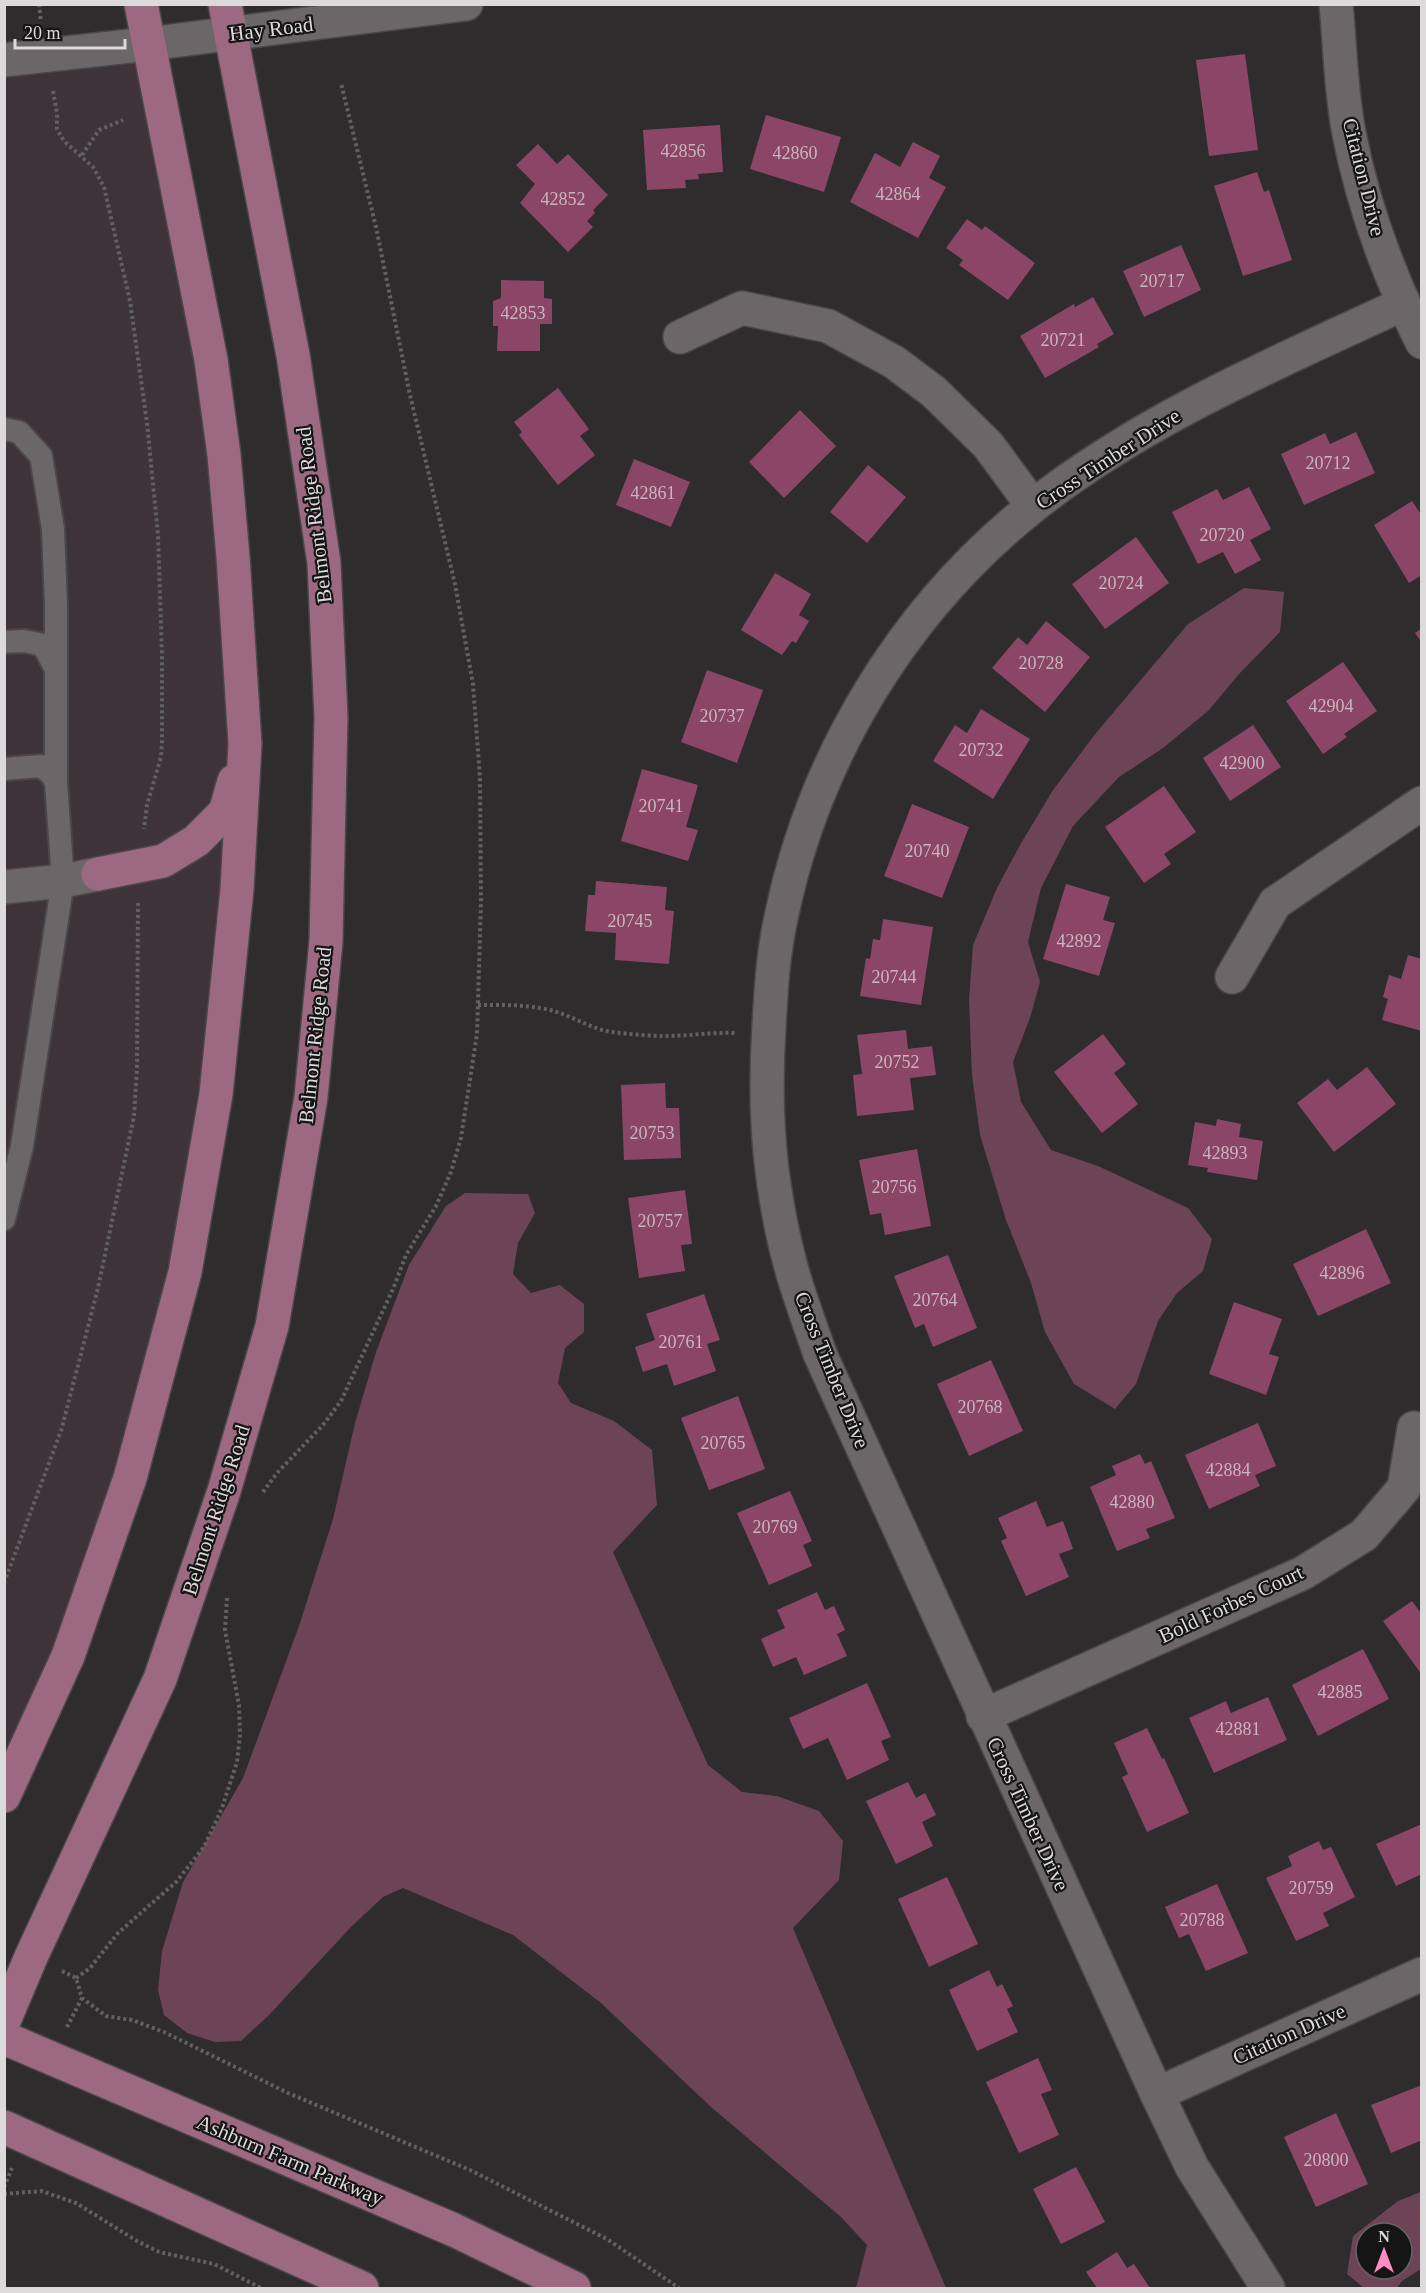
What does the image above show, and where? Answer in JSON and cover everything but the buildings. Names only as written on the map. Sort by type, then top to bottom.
[{"type":"main road","points":[[4,1796],[68,1656],[130,1478],[185,1272],[216,1094],[237,889],[245,744],[224,455],[212,371],[165,116],[141,4]]},
{"type":"main road","name":"Belmont Ridge Road","points":[[4,2021],[31,1957],[160,1679],[224,1491],[272,1326],[311,1097],[326,941],[331,717],[324,562],[293,354],[228,19]]},
{"type":"main road","points":[[98,874],[163,861],[196,841],[225,812],[245,744]]},
{"type":"main road","name":"Ashburn Farm Parkway","points":[[4,2038],[454,2230],[574,2289]]},
{"type":"main road","points":[[4,2127],[362,2289]]},
{"type":"street","name":"Hay Road","points":[[4,60],[148,44],[228,19],[466,4]]},
{"type":"street","name":"Citation Drive","points":[[1336,4],[1349,132],[1371,220],[1403,304],[1422,342]]},
{"type":"street","name":"Cross Timber Drive","points":[[1268,2289],[1192,2167],[1156,2094],[820,1354],[790,1262],[772,1169],[766,1077],[773,967],[795,859],[829,767],[876,682],[933,603],[966,567],[1033,506],[1096,462],[1190,406],[1403,304]]},
{"type":"street","points":[[680,337],[742,308],[828,326],[894,362],[934,392],[988,445],[1033,506]]},
{"type":"street","points":[[1232,977],[1275,903],[1422,803]]},
{"type":"street","points":[[4,886],[63,881],[98,874]]},
{"type":"street","name":"Bold Forbes Court","points":[[983,1716],[1302,1573],[1364,1535],[1404,1488],[1414,1428]]},
{"type":"street","name":"Citation Drive","points":[[1156,2094],[1422,1974]]},
{"type":"lane","points":[[4,429],[19,432],[41,456],[54,529],[56,782],[63,881],[14,1144],[4,1219]]},
{"type":"lane","points":[[4,642],[24,641],[43,645],[56,669]]},
{"type":"lane","points":[[4,769],[41,766],[51,774],[56,782]]},
{"type":"path","points":[[4,1583],[61,1431],[98,1288],[134,1116],[137,1067],[138,897],[143,865],[145,814],[161,757],[162,742],[158,535],[147,423],[130,301],[104,187],[93,167],[64,141],[57,129],[57,114],[39,4]]},
{"type":"path","points":[[261,1494],[277,1473],[323,1425],[341,1401],[393,1289],[406,1255],[436,1206],[451,1172],[461,1138],[477,1034],[482,902],[480,778],[473,684],[455,584],[412,405],[376,227],[341,83]]},
{"type":"path","points":[[82,155],[99,130],[123,120]]},
{"type":"path","points":[[478,1005],[522,1005],[538,1008],[560,1013],[608,1031],[636,1035],[667,1036],[725,1032],[769,1035]]},
{"type":"path","points":[[76,1978],[90,1968],[118,1933],[176,1882],[204,1847],[222,1808],[237,1762],[240,1735],[239,1705],[225,1630],[230,1588]]},
{"type":"path","points":[[31,1957],[76,1978],[82,1998],[106,2016],[132,2020],[164,2032],[288,2093],[470,2170],[607,2239],[678,2289]]},
{"type":"path","points":[[4,2194],[42,2191],[76,2203],[159,2252],[214,2265],[261,2289]]},
{"type":"shaded area","points":[[148,44],[165,116],[245,744],[185,1272],[5,1796],[5,60]]},
{"type":"shaded area","points":[[1244,588],[1284,592],[1280,632],[1240,673],[1208,711],[1163,748],[1119,777],[1073,826],[1041,888],[1028,942],[1040,982],[1030,1018],[1013,1062],[1021,1102],[1051,1150],[1098,1166],[1188,1208],[1212,1239],[1203,1271],[1177,1293],[1158,1321],[1136,1384],[1115,1409],[1074,1384],[1045,1332],[1031,1283],[1006,1220],[980,1135],[972,1075],[969,999],[973,945],[997,888],[1020,845],[1053,790],[1096,733],[1188,624]]},
{"type":"shaded area","points":[[465,1193],[528,1194],[535,1213],[518,1243],[513,1274],[531,1293],[560,1285],[584,1304],[584,1332],[565,1348],[558,1383],[571,1403],[614,1421],[652,1450],[657,1505],[613,1552],[708,1765],[742,1792],[777,1796],[819,1811],[843,1841],[839,1880],[793,1928],[946,2288],[856,2288],[867,2245],[841,2217],[711,2107],[601,2003],[513,1935],[403,1888],[383,1897],[351,1927],[269,2015],[241,2041],[215,2042],[187,2033],[164,2015],[158,1990],[162,1951],[183,1882],[243,1778],[299,1626],[333,1519],[355,1423],[376,1352],[409,1265],[446,1206]]},
{"type":"shaded area","points":[[1421,2192],[1421,2269],[1414,2273],[1414,2221],[1372,2221],[1398,2201]]},
{"type":"shaded area","points":[[1354,2235],[1354,2280],[1347,2274]]},
{"type":"shaded area","points":[[1356,2281],[1402,2281],[1397,2288],[1364,2288]]}]
